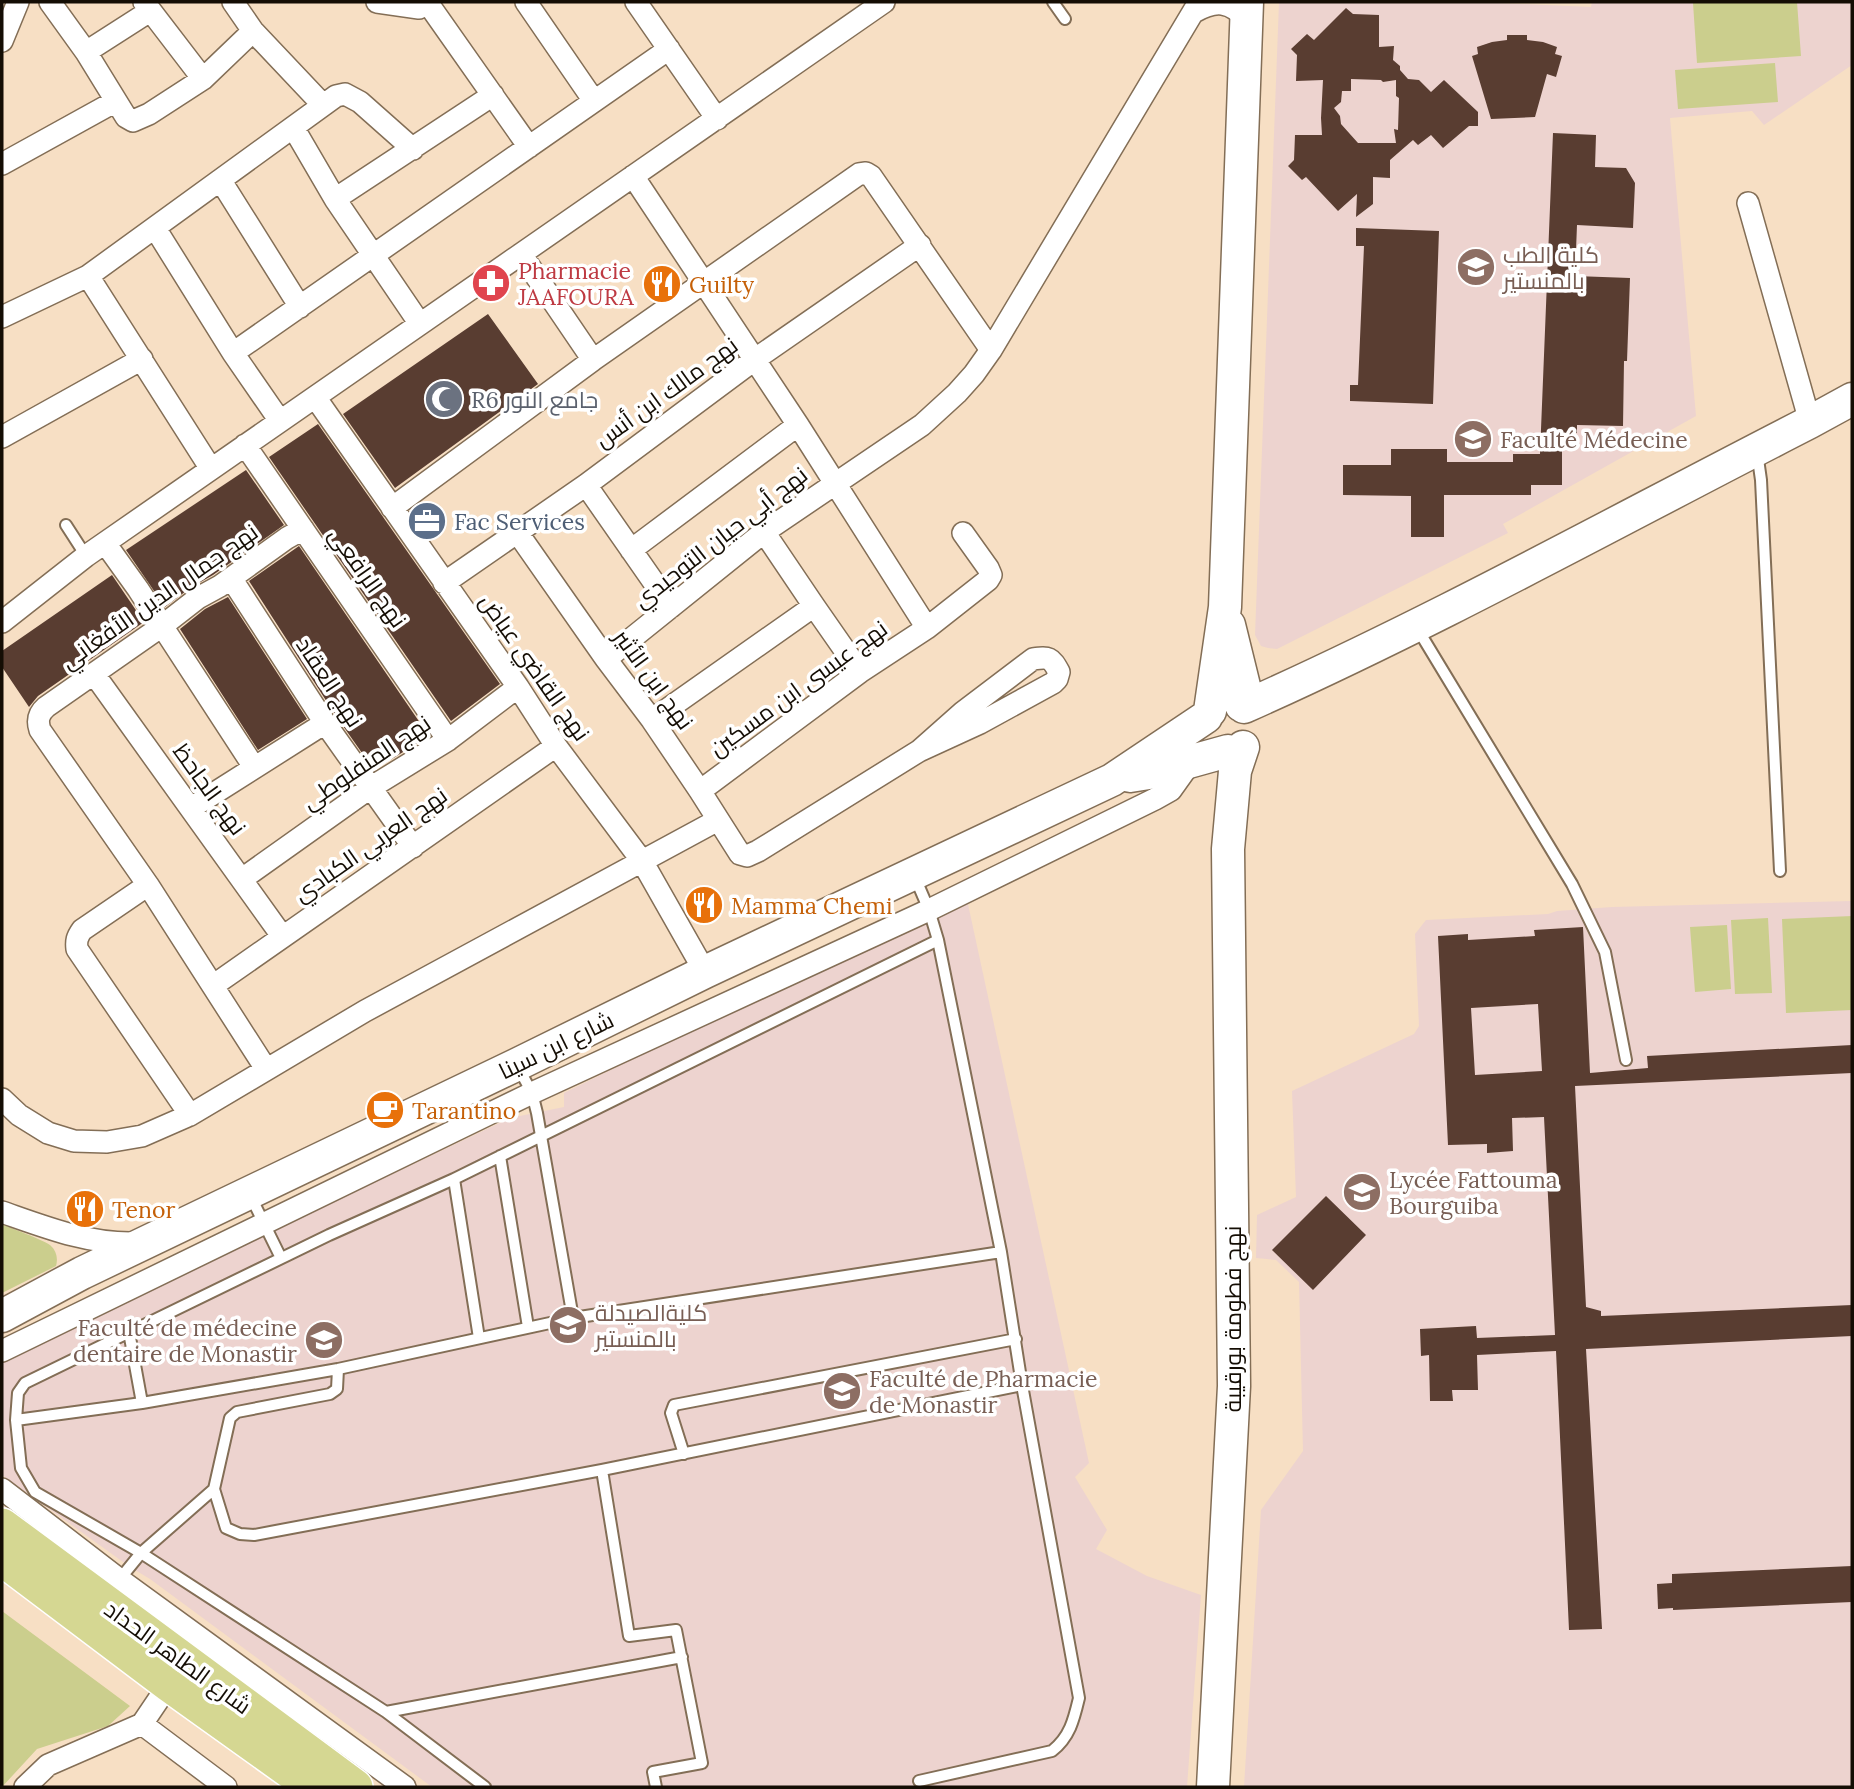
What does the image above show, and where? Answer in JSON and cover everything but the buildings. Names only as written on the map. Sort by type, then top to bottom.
[{"type":"main road","points":[[1112,779],[1149,773],[1223,733],[1244,686],[1225,607],[1247,11]]},
{"type":"main road","points":[[1112,779],[1268,713],[1310,677],[1415,626],[1852,399]]},
{"type":"main road","name":"نهج فطومة بورقيبة","points":[[1213,1787],[1234,1386],[1228,849],[1235,771],[1223,733]]},
{"type":"main road","name":"شارع ابن سينا","points":[[2,1316],[82,1273],[913,872],[1112,779]]},
{"type":"main road","name":"شارع الطاهر الحداد","points":[[2,1526],[111,1591],[355,1787]]},
{"type":"main road","name":"شارع الطاهر الحداد","points":[[2,1558],[169,1684],[313,1787]]},
{"type":"street","points":[[2,41],[18,2]]},
{"type":"street","points":[[50,2],[86,52],[128,120],[133,121],[149,114],[203,79],[253,31]]},
{"type":"street","points":[[233,2],[253,31],[323,104]]},
{"type":"street","points":[[377,2],[419,8],[428,2],[529,146]]},
{"type":"street","points":[[526,2],[594,102]]},
{"type":"street","points":[[636,2],[717,119]]},
{"type":"street","points":[[2,622],[86,556],[884,2]]},
{"type":"street","points":[[1196,7],[1228,4],[1247,11]]},
{"type":"street","points":[[86,52],[147,6],[203,79]]},
{"type":"street","name":"نهج أبي حيان التوحيدي","points":[[606,659],[764,532],[922,425],[957,393],[991,350],[1196,7]]},
{"type":"street","points":[[233,354],[669,49]]},
{"type":"street","points":[[2,317],[88,276],[336,96],[345,94],[352,97],[413,149]]},
{"type":"street","points":[[335,199],[493,95]]},
{"type":"street","points":[[2,164],[116,101]]},
{"type":"street","points":[[293,127],[335,199],[421,324]]},
{"type":"street","points":[[392,508],[593,360],[859,174],[866,173],[871,176],[991,350]]},
{"type":"street","points":[[633,176],[927,628]]},
{"type":"street","points":[[220,181],[300,307]]},
{"type":"street","points":[[1748,203],[1810,422]]},
{"type":"street","points":[[155,228],[233,354],[280,421]]},
{"type":"street","name":"نهج مالك ابن أنس","points":[[444,583],[586,485],[754,360],[920,245]]},
{"type":"street","points":[[520,254],[593,360]]},
{"type":"street","points":[[88,276],[211,469]]},
{"type":"street","points":[[2,437],[142,359]]},
{"type":"street","name":"نهج القاضي عياض","points":[[315,397],[518,687],[556,746],[642,861],[705,972]]},
{"type":"street","points":[[631,550],[797,425]]},
{"type":"street","name":"نهج الرافعي","points":[[245,446],[448,740]]},
{"type":"street","points":[[586,485],[671,607]]},
{"type":"street","name":"نهج جمال الدين الأفغاني","points":[[148,885],[40,730],[39,715],[46,707],[198,598],[303,529]]},
{"type":"street","name":"نهج ابن الأثير","points":[[517,532],[652,720],[740,854],[747,856],[919,751]]},
{"type":"street","points":[[764,532],[860,672]]},
{"type":"street","name":"نهج عيسى ابن مسكين","points":[[700,791],[860,672],[927,628],[988,580],[988,568],[963,533]]},
{"type":"street","points":[[105,543],[254,767]]},
{"type":"street","name":"نهج العقاد","points":[[231,578],[325,723],[413,847]]},
{"type":"street","points":[[652,720],[814,606]]},
{"type":"street","points":[[1046,657],[1053,661],[1059,672],[1053,683],[980,723],[919,751],[963,712],[1033,659],[1046,657]]},
{"type":"street","name":"نهج الجاحظ","points":[[94,674],[282,936]]},
{"type":"street","name":"نهج المنفلوطي","points":[[242,879],[370,788],[448,740],[518,687]]},
{"type":"street","points":[[191,808],[325,723]]},
{"type":"street","points":[[2,1352],[531,1093],[929,911],[1171,790],[1223,733]]},
{"type":"street","name":"نهج العربي الكبادي","points":[[214,985],[556,746]]},
{"type":"street","points":[[2,1099],[19,1115],[48,1133],[74,1140],[107,1142],[142,1136],[190,1115],[365,1011],[718,820]]},
{"type":"street","points":[[190,1115],[77,949],[76,942],[82,930],[148,885],[266,1069]]},
{"type":"street","points":[[2,1212],[64,1233],[110,1244],[147,1243]]},
{"type":"street","points":[[64,1233],[82,1273]]},
{"type":"street","points":[[2,1489],[111,1591],[405,1787]]},
{"type":"street","points":[[25,1787],[48,1765],[142,1724],[169,1684]]},
{"type":"street","points":[[142,1724],[226,1787]]},
{"type":"lane","points":[[1054,2],[1065,19]]},
{"type":"lane","points":[[1757,449],[1761,480],[1780,871]]},
{"type":"lane","points":[[66,525],[86,556]]},
{"type":"lane","points":[[1415,626],[1584,906],[1605,952],[1626,1060]]},
{"type":"lane","points":[[913,872],[938,940],[1001,1252],[1022,1385],[1079,1698],[1064,1742],[1052,1751],[919,1781]]},
{"type":"lane","points":[[485,1787],[386,1712],[141,1553],[35,1492],[21,1468],[16,1420],[18,1393],[25,1383],[329,1235],[541,1137],[938,940]]},
{"type":"lane","points":[[516,1065],[531,1093],[541,1137],[573,1318]]},
{"type":"lane","points":[[500,1156],[528,1327]]},
{"type":"lane","points":[[454,1179],[480,1338]]},
{"type":"lane","points":[[249,1193],[281,1258]]},
{"type":"lane","points":[[16,1420],[142,1403],[338,1369],[573,1318],[1001,1252]]},
{"type":"lane","points":[[129,1332],[142,1403]]},
{"type":"lane","points":[[684,1454],[671,1413],[674,1405],[1016,1339]]},
{"type":"lane","points":[[338,1369],[337,1389],[330,1394],[237,1412],[230,1418],[214,1489],[226,1528],[240,1534],[254,1535],[684,1454],[1022,1385]]},
{"type":"lane","points":[[602,1470],[629,1636],[676,1630],[702,1763],[653,1772],[656,1787]]},
{"type":"lane","points":[[111,1591],[141,1553],[214,1489]]},
{"type":"lane","points":[[386,1712],[682,1657]]},
{"type":"shaded area","name":"كلية الطب بالمنستير","points":[[1279,2],[1476,2],[1591,7],[1592,2],[1852,2],[1852,65],[1764,125],[1752,111],[1670,118],[1696,416],[1503,524],[1508,533],[1277,649],[1261,646],[1255,635]]},
{"type":"shaded area","name":"كليةالصيدلة بالمنستير","points":[[966,895],[1089,1463],[1075,1477],[1107,1530],[1096,1549],[1147,1576],[1201,1595],[1187,1787],[432,1787],[150,1579],[2,1475],[2,1360],[510,1118],[564,1107],[564,1093]]},
{"type":"shaded area","points":[[1852,901],[1852,1787],[1244,1787],[1261,1510],[1303,1451],[1299,1282],[1276,1260],[1256,1258],[1257,1215],[1296,1197],[1292,1091],[1414,1034],[1419,1026],[1415,934],[1426,920],[1548,914],[1612,907]]},
{"type":"green space","points":[[1797,2],[1801,56],[1697,63],[1693,3]]},
{"type":"green space","points":[[1775,63],[1778,102],[1678,109],[1675,70]]},
{"type":"green space","points":[[1852,916],[1852,1010],[1786,1013],[1782,919]]},
{"type":"green space","points":[[1768,918],[1772,993],[1735,994],[1731,920]]},
{"type":"green space","points":[[1727,925],[1731,989],[1695,992],[1690,927]]},
{"type":"green space","points":[[2,1224],[50,1245],[56,1252],[57,1261],[56,1266],[2,1293]]},
{"type":"green space","points":[[2,1611],[130,1706],[108,1726],[37,1749],[2,1787]]},
{"type":"place","name":"كلية الطب بالمنستير","points":[[1476,267]]},
{"type":"place","name":"Pharmacie JAAFOURA","points":[[491,283]]},
{"type":"place","name":"Guilty","points":[[662,284]]},
{"type":"place","name":"R6 جامع النور","points":[[444,399]]},
{"type":"place","name":"Faculté Médecine","points":[[1473,439]]},
{"type":"place","name":"Fac Services","points":[[427,521]]},
{"type":"place","name":"Mamma Chemi","points":[[704,905]]},
{"type":"place","name":"Tarantino","points":[[385,1110]]},
{"type":"place","name":"Lycée Fattouma Bourguiba","points":[[1362,1192]]},
{"type":"place","name":"Tenor","points":[[85,1209]]},
{"type":"place","name":"كليةالصيدلة بالمنستير","points":[[568,1325]]},
{"type":"place","name":"Faculté de médecine dentaire de Monastir","points":[[324,1340]]},
{"type":"place","name":"Faculté de Pharmacie de Monastir","points":[[842,1391]]}]
